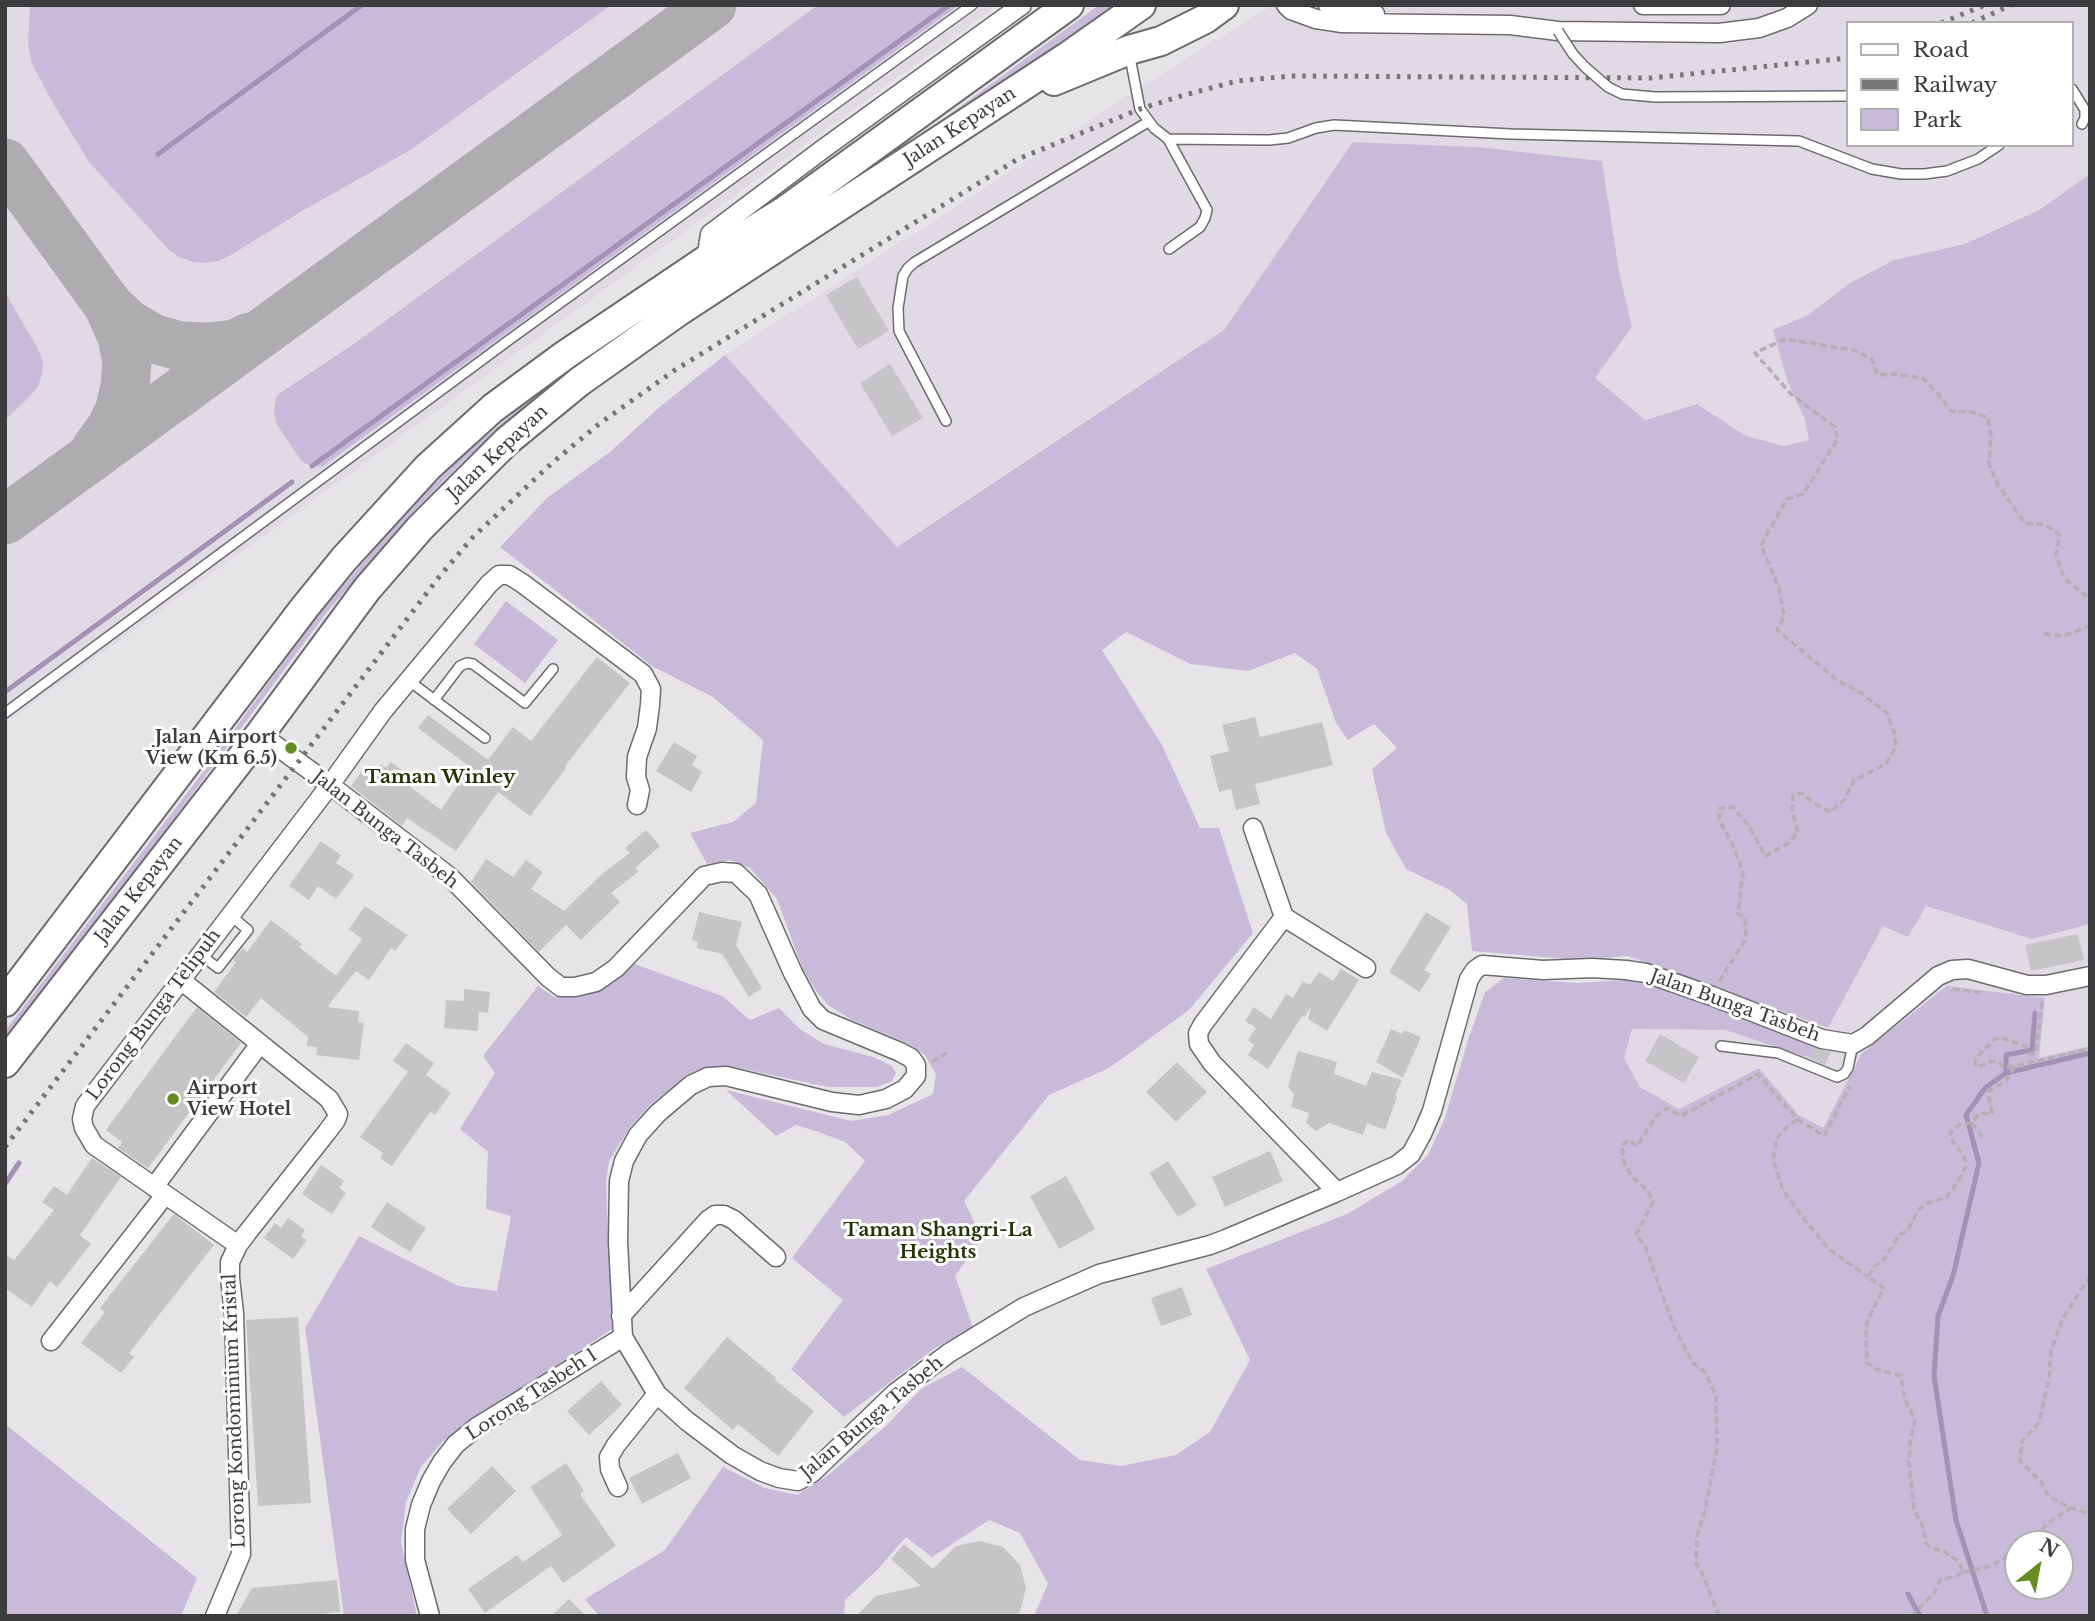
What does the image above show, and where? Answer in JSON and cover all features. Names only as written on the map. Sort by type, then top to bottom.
[{"type":"highway","name":"Jalan Kepayan","points":[[5,1002],[305,607],[344,559],[428,467],[493,408],[565,355],[793,205],[1069,5]]},
{"type":"highway","name":"Jalan Kepayan","points":[[5,1063],[260,734],[367,589],[411,538],[507,442],[545,408],[622,350],[1067,57],[1141,5]]},
{"type":"highway","points":[[1067,57],[1105,42],[1166,5]]},
{"type":"highway","points":[[978,116],[1129,50],[1161,41],[1205,19],[1224,5]]},
{"type":"street","points":[[706,260],[710,234],[1022,5]]},
{"type":"street","points":[[1286,5],[1291,10],[1321,20],[1342,23],[1510,25],[1558,31],[1719,33],[1759,28],[1787,18],[1808,5]]},
{"type":"street","points":[[1328,5],[1416,23]]},
{"type":"street","points":[[1643,5],[1721,5]]},
{"type":"street","points":[[330,785],[383,711],[489,584],[499,575],[509,575],[610,647],[643,674],[651,689],[647,728],[638,757],[636,777],[640,790],[637,805]]},
{"type":"street","name":"Jalan Bunga Tasbeh","points":[[260,734],[450,877],[561,987],[575,988],[596,982],[616,968],[704,876],[722,872],[736,873],[758,894],[804,997],[823,1020],[900,1052],[911,1058],[916,1065],[916,1076],[905,1089],[886,1099],[859,1105],[832,1102],[726,1076],[708,1077],[691,1085],[658,1113],[638,1135],[624,1161],[619,1181],[618,1242],[623,1337],[657,1394],[732,1455],[779,1478],[798,1481],[812,1473],[895,1393],[949,1353],[1024,1307],[1099,1275],[1210,1245],[1397,1165],[1411,1154],[1432,1111],[1469,979],[1482,965],[1543,970],[1592,968],[1646,973],[1822,1039],[1853,1044]]},
{"type":"street","name":"Lorong Bunga Telipuh","points":[[238,1245],[94,1144],[82,1119],[85,1106],[330,785]]},
{"type":"street","points":[[1253,828],[1284,918],[1366,968]]},
{"type":"street","points":[[1284,918],[1203,1024],[1198,1033],[1199,1044],[1212,1063],[1337,1192]]},
{"type":"street","points":[[1853,1044],[1867,1036],[1938,976],[1952,970],[1968,969],[2027,985],[2046,985],[2090,976]]},
{"type":"street","points":[[182,981],[329,1099],[338,1114],[327,1132],[238,1245]]},
{"type":"street","points":[[51,1341],[160,1191],[260,1045]]},
{"type":"street","points":[[621,1316],[715,1215],[724,1215],[734,1220],[776,1257]]},
{"type":"street","name":"Lorong Kondominium Kristal","points":[[215,1616],[241,1554],[234,1313],[230,1278],[230,1262],[238,1245]]},
{"type":"street","name":"Lorong Tasbeh 1","points":[[430,1616],[415,1560],[415,1529],[421,1505],[442,1462],[456,1444],[477,1427],[623,1337]]},
{"type":"street","points":[[618,1487],[610,1469],[609,1457],[657,1394]]},
{"type":"lane","points":[[5,713],[509,340],[972,5]]},
{"type":"lane","points":[[1558,31],[1585,67],[1608,87],[1622,94],[1667,97],[1846,96]]},
{"type":"lane","points":[[1129,50],[1140,108],[1148,122],[1168,139],[1207,210],[1200,227],[1169,249]]},
{"type":"lane","points":[[2074,94],[2085,110],[2082,124]]},
{"type":"lane","points":[[946,421],[899,331],[898,308],[903,276],[908,268],[1148,122]]},
{"type":"lane","points":[[1168,139],[1269,140],[1288,138],[1334,125],[1511,134],[1799,141],[1872,169],[1901,174],[1947,171],[1978,159],[1996,147]]},
{"type":"lane","points":[[433,699],[460,666],[467,663],[473,664],[525,703],[553,669]]},
{"type":"lane","points":[[408,680],[485,738]]},
{"type":"lane","points":[[1721,1046],[1778,1053],[1837,1077],[1847,1068],[1853,1044]]},
{"type":"path","points":[[1712,996],[1746,939],[1745,918],[1738,914],[1744,872],[1719,819],[1720,808],[1733,807],[1749,826],[1765,856],[1786,845],[1798,833],[1791,810],[1793,795],[1802,793],[1830,813],[1844,800],[1854,780],[1886,764],[1896,746],[1887,713],[1861,693],[1837,680],[1777,630],[1784,616],[1779,588],[1761,545],[1787,499],[1803,494],[1838,439],[1835,427],[1791,394],[1755,353],[1785,339],[1853,350],[1871,358],[1878,375],[1923,378],[1951,411],[1972,412],[1987,418],[1991,436],[1989,464],[1998,485],[2025,523],[2046,526],[2060,535],[2056,555],[2064,578],[2090,599]]},
{"type":"path","points":[[2045,634],[2064,636],[2090,626]]},
{"type":"path","points":[[1948,989],[1988,994]]},
{"type":"path","points":[[2042,1001],[2036,1053],[2030,1054],[2025,1046],[2002,1038],[1995,1039],[1976,1058],[1975,1065],[1981,1066],[1998,1060],[2003,1067],[2015,1066],[2090,1049]]},
{"type":"path","points":[[1868,1277],[1875,1266],[1885,1258],[1899,1235],[1907,1231],[1919,1209],[1928,1203],[1946,1198],[1966,1165],[1963,1153],[1953,1143],[1950,1132],[1959,1125],[1972,1123],[1979,1114],[1992,1113],[1987,1092],[2006,1081],[2015,1066]]},
{"type":"path","points":[[1719,1616],[1696,1563],[1697,1535],[1705,1511],[1717,1448],[1716,1396],[1705,1372],[1692,1363],[1674,1327],[1645,1246],[1636,1236],[1653,1202],[1648,1191],[1632,1177],[1624,1162],[1622,1146],[1628,1140],[1637,1146],[1656,1116],[1667,1108],[1681,1116],[1759,1074],[1797,1119],[1824,1136],[1854,1079]]},
{"type":"path","points":[[1797,1119],[1777,1138],[1773,1160],[1783,1190],[1829,1249],[1884,1288],[1866,1327],[1867,1363],[1876,1369],[1901,1376],[1904,1397],[1915,1421],[1909,1464],[1914,1509],[1924,1529],[1926,1542],[1931,1548],[1943,1551],[1958,1561],[1963,1572]]},
{"type":"path","points":[[1972,1123],[1983,1138]]},
{"type":"path","points":[[2090,1276],[2063,1318],[2051,1351],[2049,1378],[2039,1423],[2022,1441],[2020,1461],[2042,1483],[2048,1496],[2090,1514]]},
{"type":"path","points":[[2041,1530],[2071,1508]]},
{"type":"path","points":[[1911,1616],[1934,1593],[1940,1580],[1989,1567],[2004,1558]]},
{"type":"shaded area","points":[[5,5],[998,5],[5,723]]},
{"type":"shaded area","points":[[1273,5],[2090,5],[2090,174],[2039,210],[1965,244],[1894,260],[1850,283],[1808,315],[1774,330],[1787,380],[1805,420],[1809,440],[1784,446],[1746,436],[1697,404],[1645,420],[1594,378],[1632,327],[1619,271],[1602,161],[1478,147],[1353,142],[1224,330],[897,547],[725,355]]},
{"type":"shaded area","points":[[1926,906],[2032,939],[2090,924],[2090,1046],[2039,1058],[1862,1053],[1823,1128],[1800,1115],[1759,1068],[1679,1109],[1640,1087],[1624,1058],[1631,1029],[1725,1030],[1810,1057],[1815,1045],[1819,1046],[1883,926]]},
{"type":"green space","points":[[30,5],[611,5],[412,149],[231,255],[206,263],[179,257],[168,249],[89,162],[32,64],[28,44]]},
{"type":"green space","points":[[818,5],[959,5],[322,467],[302,462],[276,423],[274,410],[276,398],[280,393],[358,341]]},
{"type":"green space","points":[[1099,5],[1116,5],[917,146],[913,141]]},
{"type":"green space","points":[[1353,142],[1478,147],[1602,161],[1619,271],[1632,327],[1595,378],[1645,420],[1697,404],[1746,436],[1784,446],[1809,440],[1805,420],[1787,380],[1773,330],[1808,315],[1850,283],[1894,260],[1965,244],[2039,210],[2090,174],[2090,924],[2032,939],[1926,906],[1908,937],[1883,926],[1828,1028],[1628,956],[1579,960],[1472,951],[1467,904],[1450,890],[1406,869],[1386,833],[1372,769],[1397,748],[1374,724],[1348,740],[1336,723],[1317,669],[1295,653],[1248,671],[1190,664],[1126,632],[1102,650],[1162,745],[1200,828],[1219,828],[1253,933],[1189,1010],[1109,1068],[1049,1095],[964,1201],[982,1238],[955,1276],[973,1327],[935,1348],[844,1417],[791,1369],[843,1300],[792,1258],[865,1161],[845,1142],[796,1125],[776,1136],[726,1090],[851,1121],[888,1115],[933,1094],[936,1074],[924,1054],[907,1043],[852,1020],[829,1006],[816,991],[802,967],[777,899],[750,868],[730,860],[707,864],[690,833],[733,822],[756,803],[763,740],[713,697],[652,666],[500,547],[547,498],[611,451],[662,405],[725,355],[897,547],[1224,330]]},
{"type":"green space","points":[[5,292],[43,362],[38,387],[5,420]]},
{"type":"green space","points":[[530,399],[533,402],[463,461],[413,512],[327,612],[113,901],[5,1041],[5,1031],[197,780],[323,609],[409,509],[459,459]]},
{"type":"green space","points":[[506,601],[558,640],[525,683],[474,644]]},
{"type":"green space","points":[[632,963],[722,996],[750,1020],[779,1008],[801,1030],[824,1044],[873,1057],[892,1066],[896,1073],[892,1081],[877,1087],[828,1087],[729,1066],[708,1067],[687,1075],[650,1105],[629,1129],[609,1161],[606,1182],[612,1329],[443,1441],[421,1467],[406,1502],[401,1542],[417,1616],[344,1616],[305,1328],[359,1236],[458,1286],[497,1291],[511,1216],[486,1209],[488,1152],[460,1129],[495,1073],[483,1056],[538,986],[554,997],[576,997],[599,990]]},
{"type":"green space","points":[[1504,978],[1577,983],[1624,980],[1648,985],[1698,1000],[1815,1045],[1810,1058],[1725,1030],[1632,1029],[1624,1058],[1640,1087],[1679,1109],[1759,1068],[1799,1115],[1823,1128],[1862,1053],[1947,986],[2045,998],[2039,1058],[2090,1046],[2090,1616],[1034,1616],[1048,1584],[1020,1533],[989,1520],[932,1557],[906,1537],[877,1570],[845,1600],[844,1616],[599,1616],[585,1599],[665,1550],[723,1467],[765,1488],[797,1495],[826,1477],[887,1425],[921,1389],[962,1367],[1080,1460],[1121,1466],[1176,1455],[1210,1432],[1250,1360],[1206,1269],[1347,1214],[1402,1181],[1428,1155],[1445,1118],[1485,992]]},
{"type":"green space","points":[[5,1424],[197,1578],[181,1616],[5,1616]]},
{"type":"building","points":[[857,277],[889,331],[858,349],[826,295]]},
{"type":"building","points":[[890,364],[923,418],[892,436],[860,383]]},
{"type":"building","points":[[597,657],[630,683],[530,816],[498,792],[456,851],[407,818],[402,826],[351,786],[365,767],[373,774],[381,764],[386,768],[391,762],[413,778],[408,785],[441,810],[470,767],[418,728],[428,715],[488,760],[513,727],[531,741]]},
{"type":"building","points":[[1255,717],[1260,737],[1322,722],[1333,765],[1255,784],[1260,804],[1236,810],[1231,789],[1219,792],[1210,756],[1229,751],[1222,725]]},
{"type":"building","points":[[674,742],[697,756],[692,765],[702,772],[691,792],[656,771]]},
{"type":"building","points":[[646,830],[660,846],[635,868],[638,872],[611,893],[620,902],[581,940],[566,925],[539,952],[471,882],[486,859],[513,877],[526,860],[543,872],[531,889],[564,911],[602,874],[630,853],[625,848]]},
{"type":"building","points":[[321,841],[341,855],[336,863],[354,875],[336,899],[318,886],[309,900],[289,886]]},
{"type":"building","points":[[365,906],[407,935],[395,951],[391,948],[369,980],[356,971],[327,1007],[359,1011],[358,1022],[364,1023],[359,1060],[316,1055],[317,1047],[307,1046],[308,1037],[261,998],[246,1017],[214,992],[236,962],[233,960],[243,948],[247,952],[271,920],[302,944],[299,947],[336,976],[362,939],[349,929]]},
{"type":"building","points":[[699,912],[742,922],[736,945],[762,988],[749,997],[722,954],[697,948],[698,942],[692,940]]},
{"type":"building","points":[[1426,912],[1451,927],[1424,970],[1431,974],[1420,992],[1389,972]]},
{"type":"building","points":[[2078,934],[2084,960],[2031,971],[2025,945]]},
{"type":"building","points":[[1341,969],[1359,980],[1327,1031],[1308,1019],[1311,1007],[1304,1017],[1302,1016],[1268,1069],[1248,1055],[1254,1045],[1248,1040],[1256,1028],[1245,1021],[1254,1007],[1271,1019],[1286,994],[1293,998],[1303,981],[1310,985],[1319,972],[1333,981]]},
{"type":"building","points":[[464,989],[490,992],[488,1013],[479,1012],[478,1031],[444,1028],[446,1000],[464,1001]]},
{"type":"building","points":[[197,1007],[241,1043],[148,1168],[118,1148],[122,1142],[106,1130]]},
{"type":"building","points":[[1391,1029],[1402,1034],[1404,1030],[1421,1037],[1403,1078],[1376,1062]]},
{"type":"building","points":[[1660,1034],[1699,1057],[1684,1083],[1645,1061]]},
{"type":"building","points":[[406,1043],[434,1063],[426,1075],[451,1093],[435,1115],[430,1112],[392,1166],[380,1158],[383,1153],[360,1137],[408,1072],[393,1061]]},
{"type":"building","points":[[1814,1048],[1831,1052],[1825,1065],[1810,1058]]},
{"type":"building","points":[[1298,1051],[1337,1062],[1334,1074],[1366,1086],[1372,1072],[1402,1080],[1385,1130],[1367,1123],[1363,1135],[1329,1123],[1316,1131],[1306,1123],[1309,1113],[1291,1107],[1294,1094],[1288,1087]]},
{"type":"building","points":[[1177,1062],[1207,1092],[1176,1122],[1146,1092]]},
{"type":"building","points":[[1270,1151],[1283,1181],[1225,1207],[1212,1177]]},
{"type":"building","points":[[92,1158],[121,1177],[80,1235],[91,1244],[57,1287],[50,1281],[32,1307],[5,1288],[5,1254],[14,1260],[54,1210],[42,1202],[54,1186],[67,1195]]},
{"type":"building","points":[[1168,1161],[1197,1205],[1178,1217],[1149,1173]]},
{"type":"building","points":[[321,1165],[344,1181],[339,1188],[346,1193],[332,1214],[302,1194]]},
{"type":"building","points":[[1066,1176],[1095,1229],[1059,1249],[1030,1196]]},
{"type":"building","points":[[387,1202],[426,1228],[410,1252],[371,1227]]},
{"type":"building","points":[[174,1214],[214,1245],[129,1353],[134,1357],[121,1373],[81,1343],[105,1312],[100,1308]]},
{"type":"building","points":[[288,1218],[305,1230],[301,1236],[307,1240],[293,1259],[264,1238],[275,1223],[281,1228]]},
{"type":"building","points":[[1182,1287],[1192,1315],[1161,1326],[1151,1298]]},
{"type":"building","points":[[298,1317],[311,1503],[258,1506],[246,1320]]},
{"type":"building","points":[[727,1337],[814,1411],[778,1456],[738,1424],[733,1430],[684,1388]]},
{"type":"building","points":[[601,1381],[622,1405],[589,1435],[567,1411]]},
{"type":"building","points":[[678,1453],[691,1478],[642,1504],[629,1478]]},
{"type":"building","points":[[566,1463],[584,1491],[580,1494],[616,1546],[563,1583],[551,1566],[485,1613],[468,1589],[517,1555],[523,1562],[562,1535],[530,1487]]},
{"type":"building","points":[[492,1466],[516,1491],[471,1534],[447,1509]]},
{"type":"building","points":[[980,1541],[1003,1547],[1020,1565],[1026,1588],[1020,1612],[1016,1616],[856,1616],[876,1596],[921,1586],[891,1559],[904,1544],[933,1569],[956,1546]]},
{"type":"building","points":[[337,1580],[340,1612],[298,1616],[236,1616],[252,1588]]},
{"type":"building","points":[[569,1599],[586,1616],[551,1616]]},
{"type":"waterway","points":[[158,154],[362,5]]},
{"type":"waterway","points":[[312,466],[949,5]]},
{"type":"waterway","points":[[5,692],[292,482]]},
{"type":"waterway","points":[[2006,1073],[2006,1055],[2032,1050],[2035,1013]]},
{"type":"waterway","points":[[1987,1616],[1956,1520],[1934,1376],[1938,1316],[1953,1276],[1979,1163],[1966,1115],[1985,1088],[2006,1073],[2090,1053]]},
{"type":"waterway","points":[[5,1184],[19,1163]]},
{"type":"waterway","points":[[1908,1594],[1920,1616]]},
{"type":"taxiway","points":[[5,520],[712,5]]},
{"type":"taxiway","points":[[5,163],[108,305],[128,324],[154,339],[180,346],[235,344],[250,337]]},
{"type":"taxiway","points":[[95,450],[111,428],[120,409],[125,386],[127,362],[122,337],[108,305]]},
{"type":"railway","points":[[1946,21],[1985,5]]},
{"type":"railway","points":[[1976,21],[2011,5]]},
{"type":"railway","points":[[5,1147],[439,577],[473,537],[552,463],[599,424],[675,370],[1018,159],[1140,109],[1237,81],[1291,76],[1651,78],[1846,58]]},
{"type":"place","name":"Jalan Airport View (Km 6.5)","points":[[291,748]]},
{"type":"place","name":"Airport View Hotel","points":[[173,1099]]},
{"type":"district","name":"Taman Winley","points":[[440,778]]},
{"type":"district","name":"Taman Shangri-La Heights","points":[[938,1242]]}]
